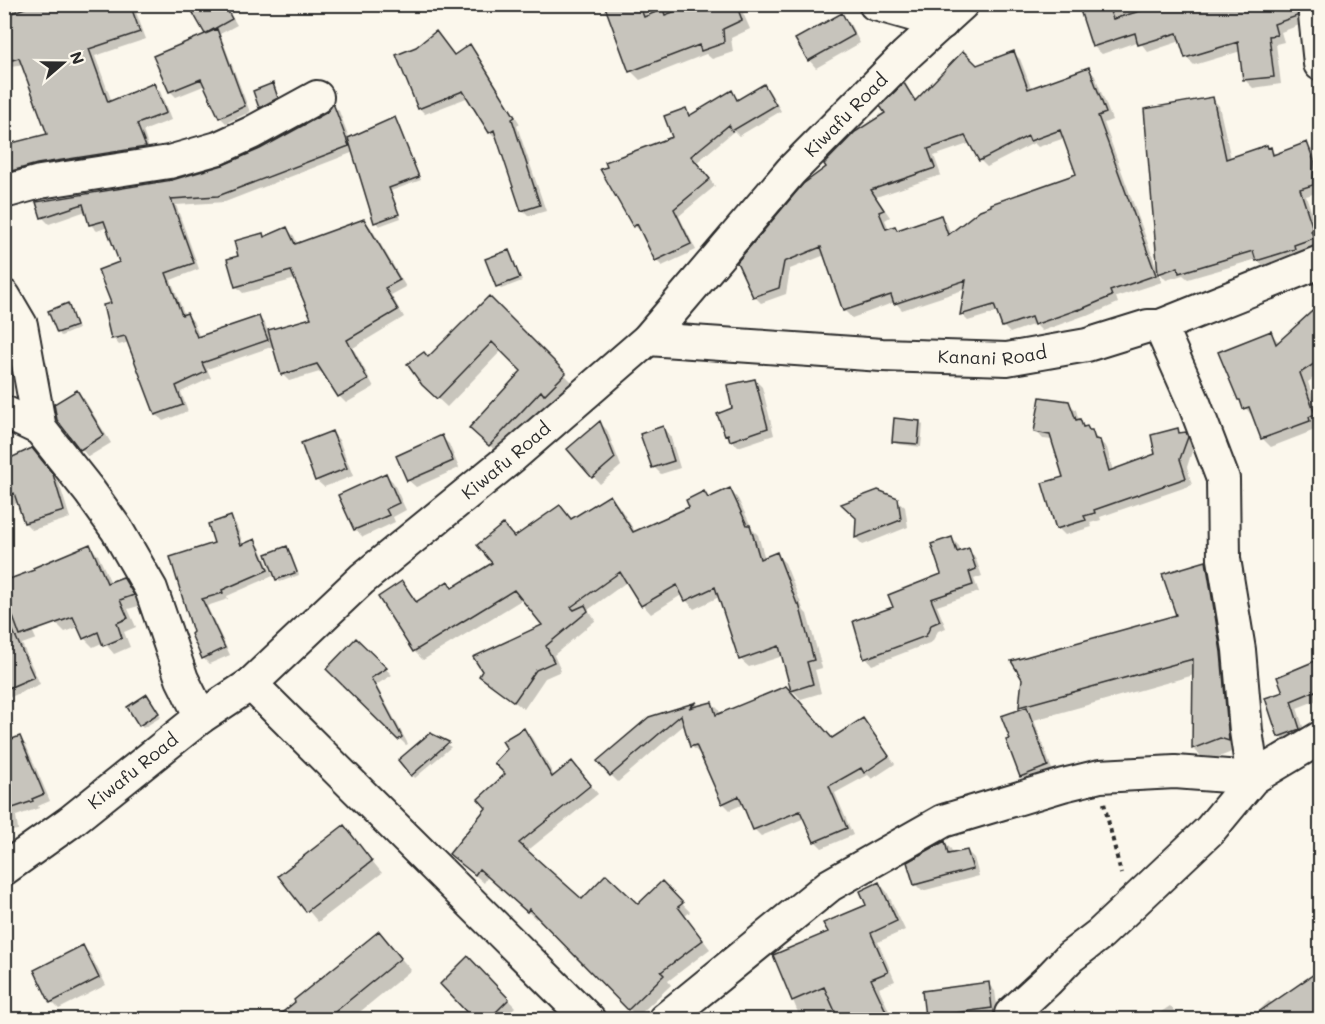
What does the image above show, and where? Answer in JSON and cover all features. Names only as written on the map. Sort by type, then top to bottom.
[{"type":"street","points":[[875,4],[952,14]]},
{"type":"street","name":"Kiwafu Road","points":[[7,857],[70,822],[201,717],[251,684],[362,579],[513,456],[648,339],[791,171],[906,55],[952,14]]},
{"type":"street","points":[[1315,15],[1320,64]]},
{"type":"street","points":[[4,192],[40,182],[169,162],[218,148],[317,97]]},
{"type":"street","name":"Kanani Road","points":[[648,339],[882,355],[1007,359],[1087,345],[1148,326],[1160,326],[1320,262]]},
{"type":"street","points":[[4,296],[21,325],[40,429]]},
{"type":"street","points":[[1160,326],[1194,403],[1222,479],[1224,559],[1239,650],[1246,731],[1253,778]]},
{"type":"street","points":[[4,412],[40,429],[90,492],[132,554],[151,589],[182,679],[201,717]]},
{"type":"street","points":[[251,684],[589,1020]]},
{"type":"street","points":[[1011,1020],[1011,1014],[1070,957],[1100,934],[1210,830],[1253,778],[1320,738]]},
{"type":"street","points":[[664,1020],[830,885],[943,821],[1098,777],[1175,772],[1253,778]]},
{"type":"path","points":[[1098,777],[1129,907]]},
{"type":"building","points":[[35,4],[130,4],[140,32],[89,49],[108,102],[154,83],[166,113],[137,124],[146,147],[37,164],[4,173],[4,145],[47,134],[19,58],[4,60],[4,16]]},
{"type":"building","points":[[188,4],[224,4],[232,19],[205,34]]},
{"type":"building","points":[[604,4],[639,4],[644,17],[663,9],[665,15],[695,4],[736,4],[742,20],[723,29],[724,43],[701,51],[699,45],[629,72]]},
{"type":"building","points":[[1094,4],[1107,4],[1113,19],[1160,5],[1162,10],[1181,4],[1301,4],[1297,16],[1274,24],[1277,35],[1269,36],[1274,77],[1243,80],[1238,42],[1185,58],[1177,33],[1138,45],[1135,33],[1092,47],[1080,10]]},
{"type":"building","points":[[842,13],[854,35],[808,61],[795,39]]},
{"type":"building","points":[[217,29],[245,106],[219,118],[201,79],[169,92],[153,56]]},
{"type":"building","points":[[436,31],[454,55],[470,44],[515,117],[512,119],[540,205],[521,211],[494,130],[489,133],[463,91],[418,109],[396,55],[416,47]]},
{"type":"building","points":[[963,51],[977,65],[1014,51],[1028,89],[1089,67],[1106,113],[1098,116],[1156,275],[1110,291],[1112,296],[1079,310],[1034,325],[1031,317],[1002,327],[994,305],[960,315],[966,280],[894,304],[891,295],[843,311],[821,247],[784,262],[779,288],[753,297],[737,262],[803,184],[826,167],[824,164],[855,132],[885,113],[880,106],[904,83],[915,101]],"holes":[[[1060,130],[1076,174],[991,204],[948,235],[941,215],[897,230],[895,226],[886,229],[879,212],[884,210],[871,190],[935,168],[928,149],[965,136],[979,161],[1028,136],[1030,141]]]},
{"type":"building","points":[[273,83],[278,98],[259,108],[253,91]]},
{"type":"building","points":[[764,84],[776,105],[732,131],[729,125],[691,156],[710,179],[674,209],[691,244],[655,261],[637,224],[633,227],[600,169],[607,167],[605,162],[672,137],[664,116],[686,108],[689,116],[732,90],[737,100]]},
{"type":"building","points":[[1213,97],[1226,159],[1267,145],[1268,148],[1271,147],[1273,155],[1307,142],[1314,161],[1313,185],[1300,189],[1314,238],[1294,245],[1295,249],[1256,261],[1253,251],[1179,273],[1178,267],[1158,274],[1144,109]]},
{"type":"building","points":[[333,103],[349,146],[218,196],[171,199],[194,263],[166,273],[182,315],[187,313],[197,337],[259,316],[268,340],[202,363],[206,372],[176,386],[183,405],[155,415],[125,336],[111,339],[103,305],[111,303],[98,270],[119,262],[104,221],[89,225],[83,204],[41,218],[36,202],[172,180],[223,165],[260,149],[326,113]]},
{"type":"building","points":[[395,117],[419,177],[389,188],[399,214],[374,223],[348,138]]},
{"type":"building","points":[[364,219],[400,280],[385,288],[398,310],[347,340],[368,380],[338,397],[317,364],[281,375],[268,330],[311,318],[291,271],[235,287],[227,259],[238,256],[234,241],[263,233],[264,237],[287,227],[295,244]]},
{"type":"building","points":[[509,250],[520,278],[496,287],[485,259]]},
{"type":"building","points":[[489,296],[566,373],[544,395],[541,391],[489,446],[469,428],[521,371],[492,342],[437,399],[422,385],[407,364],[424,352],[428,357]]},
{"type":"building","points":[[68,303],[76,326],[57,333],[48,311]]},
{"type":"building","points":[[1320,304],[1320,360],[1300,373],[1315,414],[1309,417],[1310,421],[1261,439],[1249,407],[1243,409],[1218,352],[1271,331],[1276,344]]},
{"type":"building","points":[[755,379],[768,428],[730,441],[728,434],[725,435],[717,414],[732,408],[727,385]]},
{"type":"building","points":[[77,390],[104,435],[80,450],[57,420],[54,404]]},
{"type":"building","points":[[1040,397],[1069,401],[1076,420],[1080,419],[1083,427],[1087,426],[1089,430],[1092,430],[1095,439],[1100,440],[1109,471],[1155,454],[1151,435],[1178,428],[1179,433],[1186,432],[1188,437],[1180,459],[1186,478],[1094,510],[1095,513],[1084,516],[1086,520],[1056,529],[1042,483],[1063,477],[1050,435],[1034,432]]},
{"type":"building","points":[[894,418],[920,421],[918,444],[892,442]]},
{"type":"building","points":[[600,421],[615,458],[592,478],[567,449]]},
{"type":"building","points":[[663,426],[674,461],[652,468],[640,434]]},
{"type":"building","points":[[332,431],[347,468],[315,481],[301,443]]},
{"type":"building","points":[[442,435],[453,461],[407,481],[396,456]]},
{"type":"building","points":[[32,448],[53,474],[64,511],[24,523],[14,493],[4,499],[4,461]]},
{"type":"building","points":[[386,473],[399,503],[386,509],[389,515],[354,530],[338,495]]},
{"type":"building","points":[[730,488],[747,525],[750,525],[760,559],[777,552],[797,604],[799,604],[814,660],[807,662],[813,684],[791,691],[779,646],[739,660],[715,587],[685,601],[677,585],[641,606],[620,572],[571,607],[574,610],[585,605],[588,611],[546,646],[554,662],[536,670],[514,702],[479,676],[482,671],[473,657],[542,625],[514,590],[413,652],[378,597],[402,581],[416,602],[448,581],[452,588],[492,563],[477,545],[503,524],[514,537],[560,505],[571,519],[610,495],[633,532],[689,507],[686,500],[704,491],[708,498]]},
{"type":"building","points":[[878,490],[898,498],[901,520],[855,538],[856,518],[841,504]]},
{"type":"building","points":[[231,516],[241,545],[255,539],[268,570],[222,590],[223,593],[202,599],[225,648],[202,659],[191,634],[193,632],[170,557],[214,543],[208,524]]},
{"type":"building","points":[[952,537],[957,552],[969,548],[976,569],[969,572],[973,585],[931,599],[940,621],[931,625],[926,636],[864,659],[853,621],[893,607],[888,595],[941,574],[931,544]]},
{"type":"building","points":[[90,544],[107,583],[123,577],[134,595],[120,600],[128,618],[117,623],[122,638],[103,646],[98,632],[83,639],[73,617],[20,636],[4,592],[4,581]]},
{"type":"building","points":[[287,546],[297,572],[276,580],[266,554]]},
{"type":"building","points":[[1206,561],[1221,652],[1229,741],[1220,738],[1192,749],[1193,659],[1019,707],[1022,679],[1011,661],[1176,615],[1162,574]]},
{"type":"building","points":[[4,611],[34,677],[4,690]]},
{"type":"building","points":[[356,638],[387,668],[371,678],[402,737],[398,740],[326,669]]},
{"type":"building","points":[[1320,659],[1320,689],[1291,701],[1300,729],[1278,737],[1265,698],[1283,692],[1277,677]]},
{"type":"building","points":[[786,686],[832,738],[863,718],[889,756],[864,773],[861,768],[829,786],[847,828],[814,842],[800,811],[753,830],[739,796],[722,804],[696,745],[690,747],[681,715],[610,776],[597,761],[649,717],[697,702],[689,708],[712,702],[716,715]]},
{"type":"building","points":[[147,694],[159,713],[139,726],[127,707]]},
{"type":"building","points":[[1027,707],[1048,766],[1020,777],[1006,740],[1010,739],[1001,716]]},
{"type":"building","points":[[524,728],[552,777],[572,761],[591,785],[519,843],[582,899],[606,874],[638,904],[662,881],[683,903],[678,907],[703,940],[661,972],[664,975],[628,1010],[529,909],[527,912],[479,869],[475,875],[449,854],[486,808],[478,799],[505,774],[494,763],[507,749],[502,741]]},
{"type":"building","points":[[430,733],[449,742],[411,776],[398,760]]},
{"type":"building","points":[[20,736],[44,794],[32,799],[33,801],[4,811],[4,742]]},
{"type":"building","points":[[344,825],[372,861],[306,912],[278,876]]},
{"type":"building","points":[[945,841],[948,854],[967,850],[973,869],[914,885],[907,862]]},
{"type":"building","points":[[879,882],[897,921],[871,933],[888,972],[871,979],[890,1020],[839,1020],[824,987],[792,1001],[773,955],[828,932],[823,923],[866,905],[860,891]]},
{"type":"building","points":[[379,931],[401,958],[325,1020],[273,1020],[295,1002],[294,1000]]},
{"type":"building","points":[[83,945],[99,978],[50,1003],[34,970]]},
{"type":"building","points":[[468,956],[509,999],[488,1020],[474,1020],[440,984]]},
{"type":"building","points":[[1320,970],[1320,1020],[1247,1020]]},
{"type":"building","points":[[989,982],[992,1008],[925,1017],[922,991]]}]
